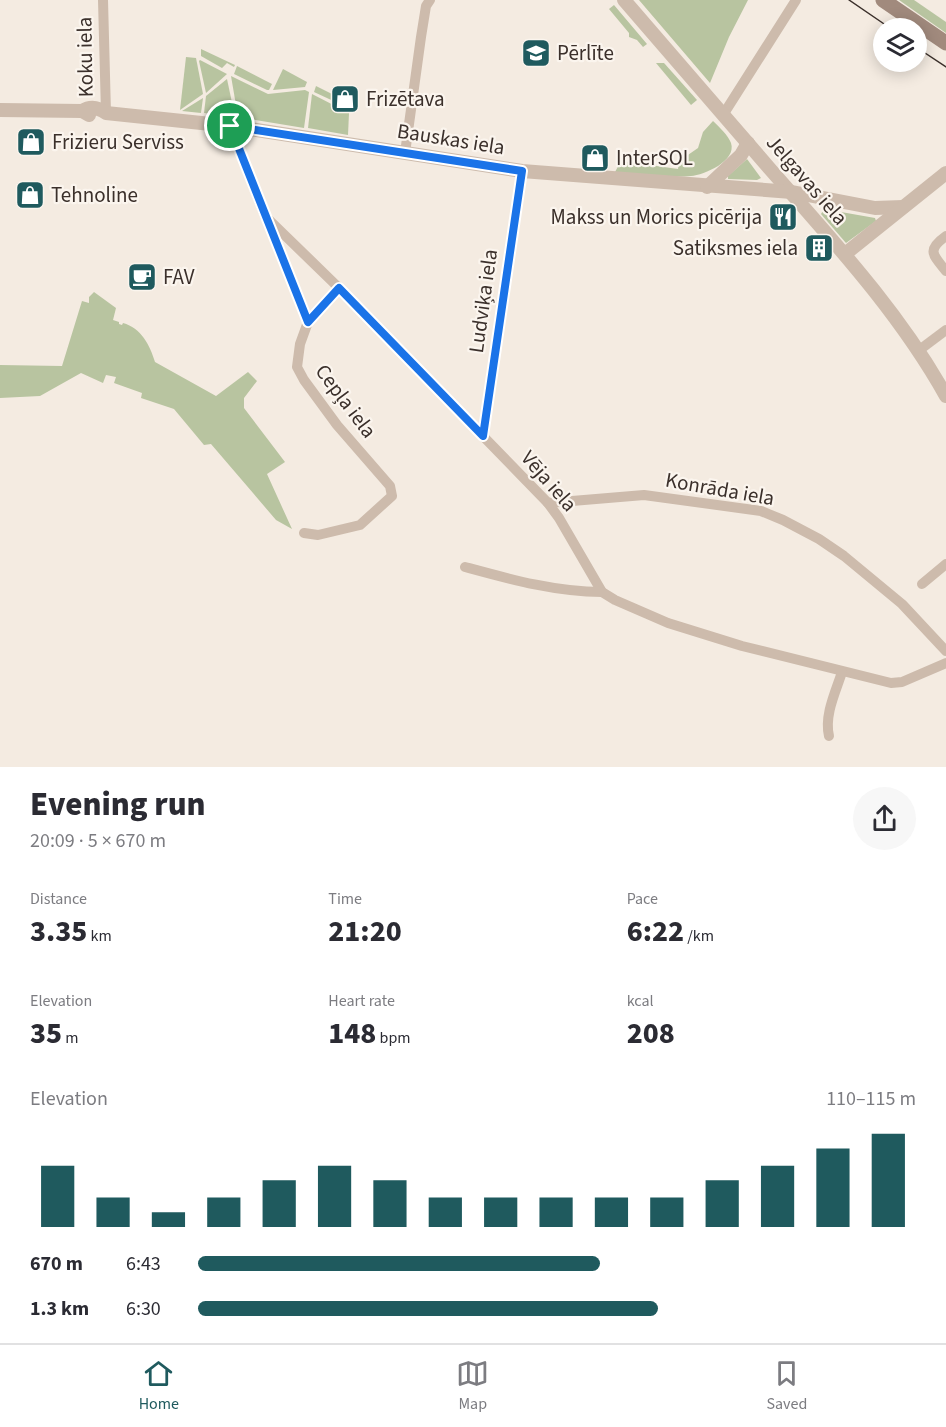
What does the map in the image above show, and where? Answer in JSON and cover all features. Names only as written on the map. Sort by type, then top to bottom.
[{"type":"main road","points":[[883,0],[946,44]]},
{"type":"street","name":"Koku iela","points":[[103,0],[106,113]]},
{"type":"street","points":[[405,153],[421,37],[429,0]]},
{"type":"street","name":"Jelgavas iela","points":[[624,0],[845,254],[918,351],[946,396]]},
{"type":"street","points":[[723,115],[796,0]]},
{"type":"street","name":"Bauskas iela","points":[[0,110],[82,111],[87,115],[100,116],[106,113],[230,126],[522,171],[792,192]]},
{"type":"street","name":"Vēja iela","points":[[230,126],[265,216],[339,288],[548,503],[602,592]]},
{"type":"street","points":[[707,187],[741,155],[748,143]]},
{"type":"street","name":"Ludviķa iela","points":[[483,436],[522,171]]},
{"type":"street","points":[[845,254],[946,173]]},
{"type":"street","points":[[792,192],[875,208],[903,207]]},
{"type":"street","points":[[265,216],[308,322]]},
{"type":"street","points":[[946,236],[936,243],[933,249],[934,257],[946,271]]},
{"type":"street","name":"Cepļa iela","points":[[304,533],[318,535],[360,525],[392,495],[390,486],[337,425],[297,368],[300,344],[308,322],[339,288]]},
{"type":"street","points":[[918,351],[942,333],[946,346]]},
{"type":"street","name":"Konrāda iela","points":[[548,503],[644,495],[761,511],[810,534],[844,556],[902,604],[946,651]]},
{"type":"street","points":[[922,584],[946,564]]},
{"type":"street","points":[[465,567],[523,582],[581,592],[602,592],[668,623],[742,646],[891,683],[898,683],[946,663]]},
{"type":"street","points":[[829,736],[827,728],[829,717],[842,672]]},
{"type":"green space","points":[[639,0],[748,0],[729,37],[710,83]]},
{"type":"green space","points":[[899,0],[914,0],[946,22],[946,33]]},
{"type":"green space","points":[[614,5],[647,44],[643,47],[637,40],[629,37],[629,33],[609,9]]},
{"type":"green space","points":[[201,49],[235,65],[234,67],[227,63],[222,68],[201,56]]},
{"type":"green space","points":[[186,57],[196,58],[203,94],[180,110]]},
{"type":"green space","points":[[199,61],[227,74],[206,93]]},
{"type":"green space","points":[[656,63],[664,63],[697,100],[691,105]]},
{"type":"green space","points":[[237,66],[272,84],[269,90],[234,74]]},
{"type":"green space","points":[[283,69],[307,82],[305,87],[273,90]]},
{"type":"green space","points":[[231,76],[268,94],[305,90],[309,92],[304,128],[238,117]]},
{"type":"green space","points":[[227,79],[235,117],[204,113],[206,96]]},
{"type":"green space","points":[[316,86],[344,100],[342,105],[314,92]]},
{"type":"green space","points":[[312,94],[349,113],[348,135],[308,128]]},
{"type":"green space","points":[[203,98],[201,113],[182,111]]},
{"type":"green space","points":[[713,121],[728,137],[732,150],[724,161],[711,170],[697,175],[682,176],[615,172],[621,161],[678,169],[681,150],[685,157],[698,148],[703,132]]},
{"type":"green space","points":[[747,159],[761,178],[757,180],[728,179],[728,176]]},
{"type":"green space","points":[[824,209],[875,218],[876,221],[846,243],[821,214]]},
{"type":"green space","points":[[94,292],[116,308],[113,320],[122,325],[123,323],[129,325],[140,333],[155,362],[216,396],[248,372],[257,381],[244,398],[244,408],[285,462],[267,474],[292,529],[276,520],[211,444],[204,445],[174,409],[141,398],[142,393],[114,383],[116,377],[106,375],[103,383],[81,373],[40,396],[0,398],[0,365],[62,366],[82,301],[89,303],[89,297]]},
{"type":"tram line","points":[[849,0],[875,18]]},
{"type":"tram line","points":[[927,54],[946,67]]},
{"type":"place","name":"Pērlīte","points":[[536,53]]},
{"type":"place","name":"Frizētava","points":[[345,99]]},
{"type":"place","name":"Frizieru Serviss","points":[[31,142]]},
{"type":"place","name":"InterSOL","points":[[595,158]]},
{"type":"place","name":"Tehnoline","points":[[30,195]]},
{"type":"place","name":"Makss un Morics picērija","points":[[783,217]]},
{"type":"place","name":"Satiksmes iela","points":[[819,248]]},
{"type":"place","name":"FAV","points":[[142,277]]},
{"type":"route","points":[[230,126],[522,171],[483,436],[339,288],[308,322],[230,126]]}]
